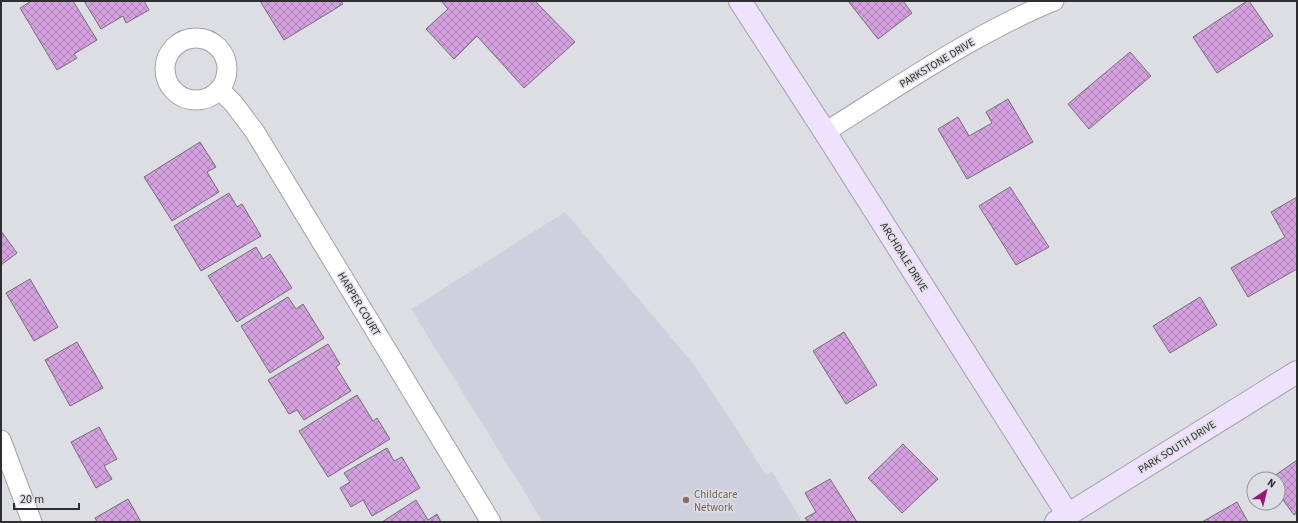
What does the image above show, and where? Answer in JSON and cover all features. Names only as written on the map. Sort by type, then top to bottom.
[{"type":"street","name":"ARCHDALE DRIVE","points":[[740,1],[825,132],[1062,518]]},
{"type":"street","name":"PARKSTONE DRIVE","points":[[825,132],[984,35],[1030,11],[1054,1]]},
{"type":"street","name":"HARPER COURT","points":[[220,90],[234,104],[255,132],[492,522]]},
{"type":"street","name":"PARK SOUTH DRIVE","points":[[1062,518],[1297,372]]},
{"type":"street","points":[[1,440],[32,522]]},
{"type":"shaded area","points":[[565,212],[696,367],[766,475],[772,471],[802,522],[543,522],[411,309]]},
{"type":"building","points":[[31,1],[73,1],[97,40],[74,54],[77,58],[57,70],[20,8]]},
{"type":"building","points":[[84,1],[144,1],[149,10],[126,23],[123,16],[101,29]]},
{"type":"building","points":[[260,1],[341,1],[343,4],[284,40]]},
{"type":"building","points":[[441,1],[535,1],[575,42],[524,88],[477,36],[454,59],[426,29],[448,9]]},
{"type":"building","points":[[848,1],[903,1],[912,13],[878,39]]},
{"type":"building","points":[[1249,1],[1273,36],[1217,73],[1193,37]]},
{"type":"building","points":[[1130,52],[1151,76],[1089,129],[1068,104]]},
{"type":"building","points":[[1008,99],[1033,142],[967,179],[938,129],[958,117],[969,136],[992,123],[986,112]]},
{"type":"building","points":[[200,142],[216,167],[207,172],[219,192],[172,221],[144,177]]},
{"type":"building","points":[[1010,187],[1049,247],[1016,265],[979,206]]},
{"type":"building","points":[[229,193],[237,207],[242,204],[261,236],[201,271],[174,226]]},
{"type":"building","points":[[1297,197],[1297,269],[1248,297],[1231,268],[1285,237],[1271,212]]},
{"type":"building","points":[[1,231],[17,253],[1,265]]},
{"type":"building","points":[[256,247],[263,259],[270,254],[292,288],[237,322],[208,276]]},
{"type":"building","points":[[30,279],[58,327],[34,341],[6,293]]},
{"type":"building","points":[[288,297],[296,309],[303,304],[324,338],[270,373],[241,326]]},
{"type":"building","points":[[1200,297],[1217,325],[1170,353],[1153,326]]},
{"type":"building","points":[[844,332],[877,385],[846,404],[813,351]]},
{"type":"building","points":[[77,342],[103,388],[70,406],[45,360]]},
{"type":"building","points":[[328,344],[340,364],[336,367],[351,391],[304,420],[297,410],[289,414],[268,380]]},
{"type":"building","points":[[357,395],[373,421],[377,418],[390,439],[328,477],[299,431]]},
{"type":"building","points":[[99,427],[117,459],[104,466],[112,479],[96,488],[71,442]]},
{"type":"building","points":[[903,444],[938,479],[902,513],[868,478]]},
{"type":"building","points":[[387,448],[394,461],[402,457],[420,488],[372,516],[363,500],[351,507],[340,488],[350,482],[344,473]]},
{"type":"building","points":[[1297,460],[1297,513],[1294,515],[1286,504],[1286,471],[1281,471]]},
{"type":"building","points":[[830,479],[857,522],[808,522],[805,518],[816,512],[805,493]]},
{"type":"building","points":[[128,499],[141,522],[97,522],[95,518]]},
{"type":"building","points":[[416,500],[428,520],[437,514],[441,522],[382,522]]},
{"type":"building","points":[[1237,502],[1248,522],[1202,522]]},
{"type":"place","name":"Childcare Network","points":[[686,500]]}]
